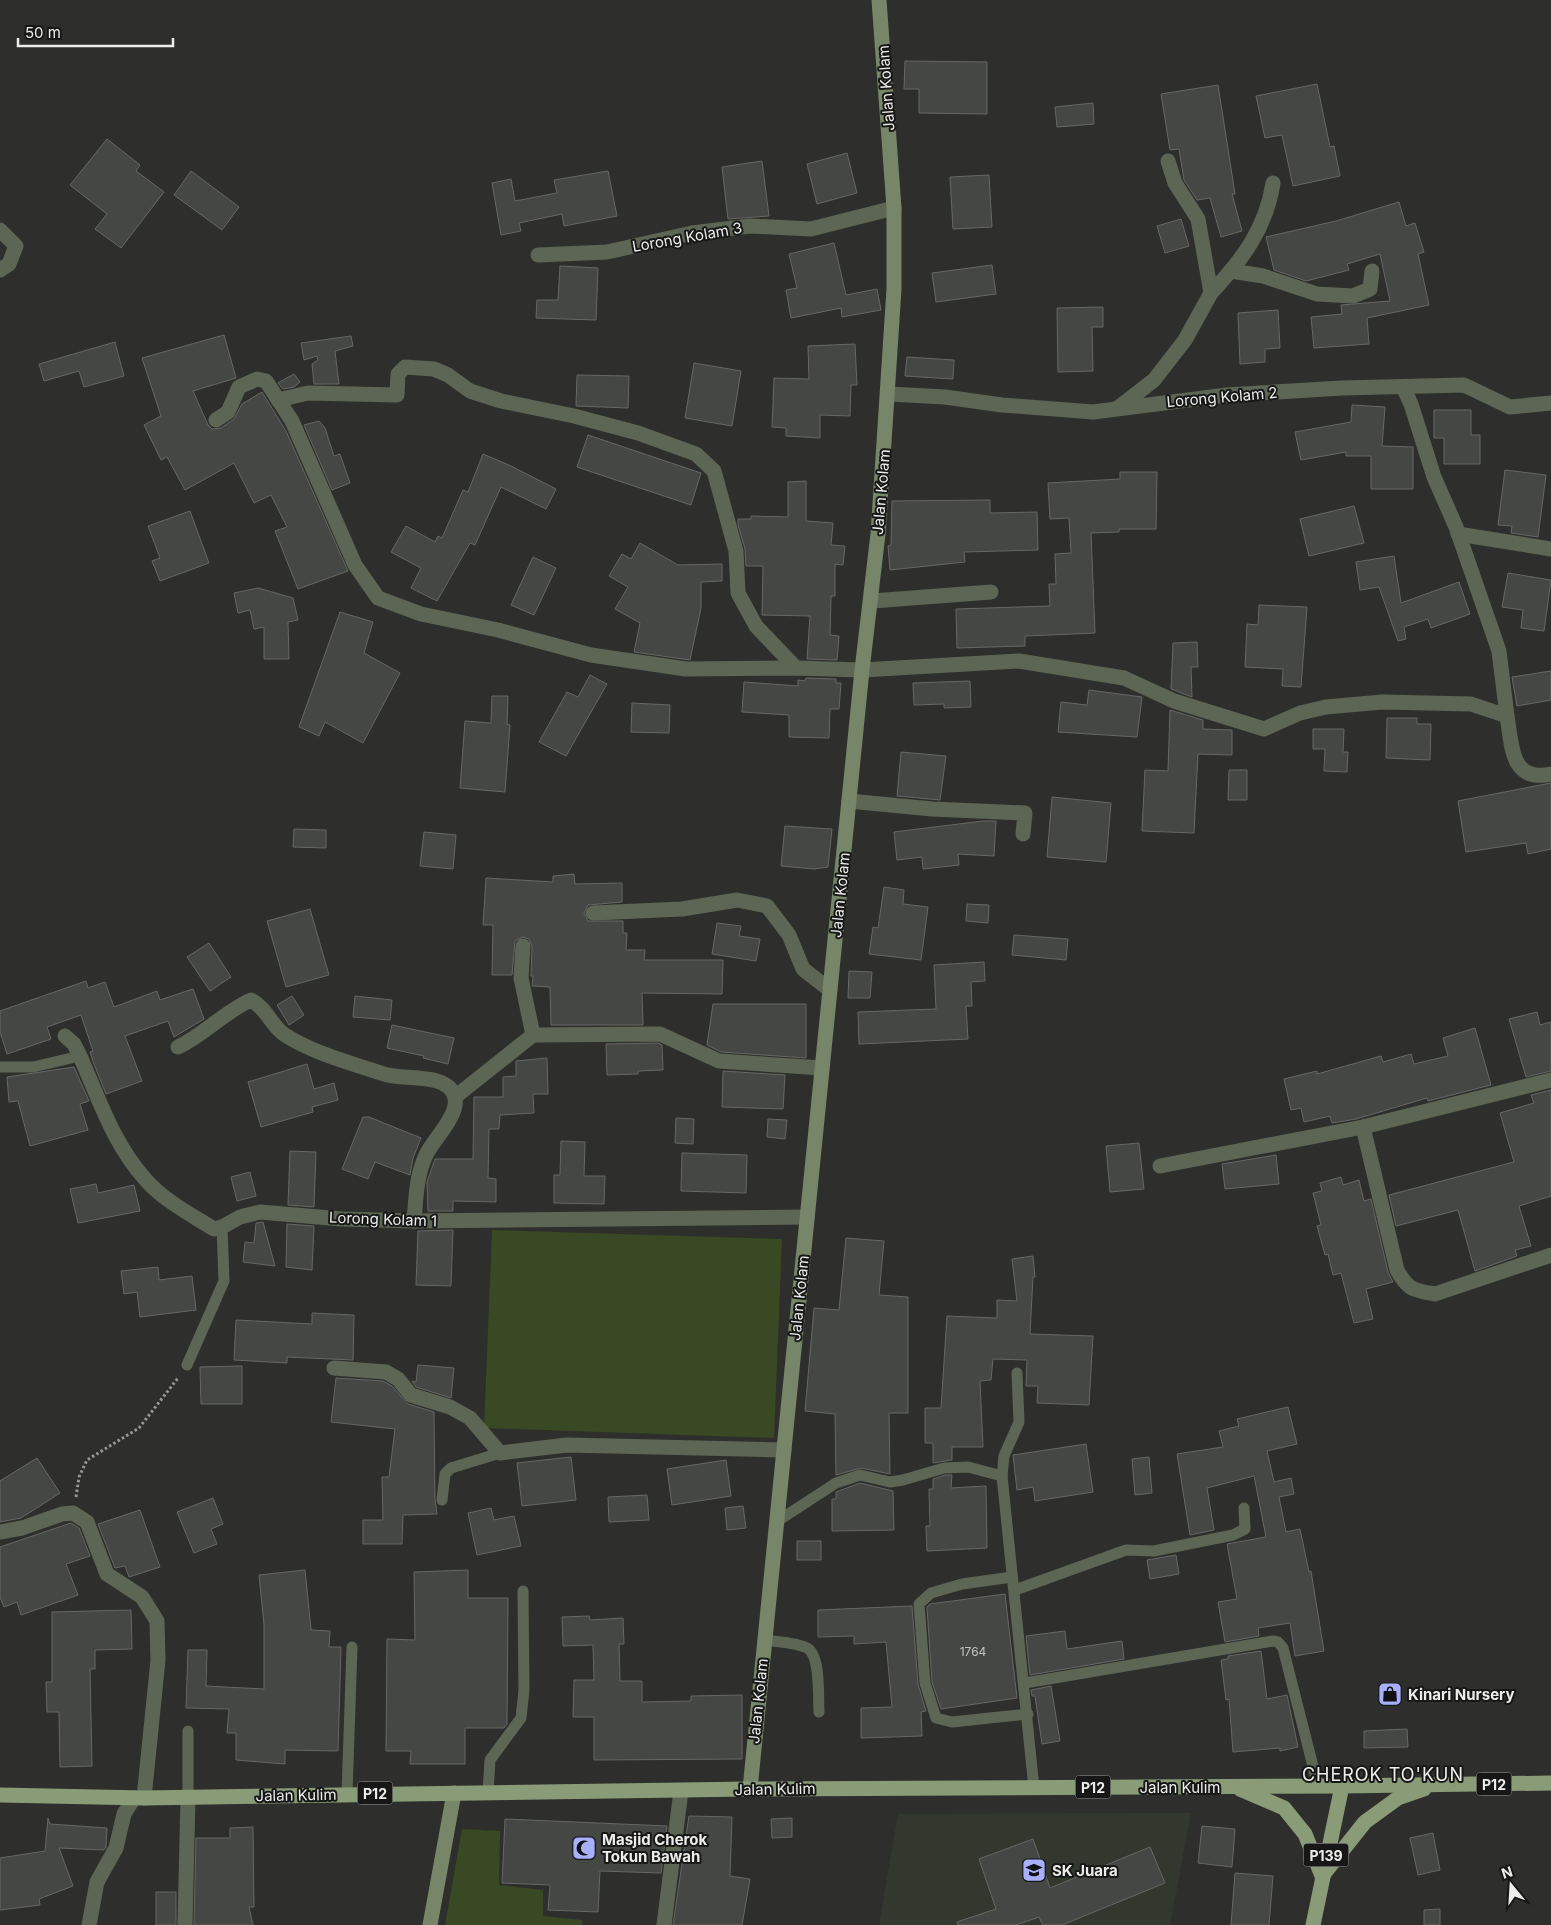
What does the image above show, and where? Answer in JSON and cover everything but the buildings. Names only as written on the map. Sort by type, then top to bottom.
[{"type":"main road","name":"Jalan Kulim","points":[[0,1795],[139,1798],[750,1789],[1342,1786],[1551,1782]]},
{"type":"main road","points":[[1234,1786],[1284,1808],[1305,1834],[1322,1876],[1365,1822],[1398,1798],[1436,1785]]},
{"type":"main road","name":"P139","points":[[1313,1925],[1342,1786]]},
{"type":"street","name":"Jalan Kolam","points":[[750,1789],[862,670],[872,600],[889,394],[894,289],[894,208],[879,0]]},
{"type":"street","points":[[1168,161],[1175,183],[1198,219],[1211,293]]},
{"type":"street","points":[[1114,410],[1154,380],[1185,340],[1211,293],[1231,272],[1257,233],[1269,206],[1273,183]]},
{"type":"street","name":"Lorong Kolam 3","points":[[538,255],[607,252],[692,233],[750,226],[811,229],[894,208]]},
{"type":"street","points":[[0,230],[16,246],[9,264],[0,270]]},
{"type":"street","points":[[1231,272],[1263,276],[1317,294],[1353,296],[1370,289],[1372,271]]},
{"type":"street","points":[[278,400],[308,393],[397,395],[398,374],[405,367],[434,370],[448,375],[470,391],[501,401],[574,416],[638,433],[696,454],[714,471],[736,551],[738,594],[756,626],[796,668]]},
{"type":"street","points":[[216,420],[228,412],[239,387],[256,378],[266,381],[292,421],[355,565],[378,598],[422,614],[498,630],[591,655],[686,669],[796,668],[862,670],[1019,661],[1124,678],[1174,701],[1264,729],[1300,713],[1326,706],[1382,702],[1471,704],[1507,716]]},
{"type":"street","name":"Lorong Kolam 2","points":[[889,394],[945,397],[1002,405],[1093,412],[1227,395],[1342,388],[1464,385],[1510,407],[1551,404]]},
{"type":"street","points":[[1403,387],[1411,404],[1434,477],[1458,534],[1499,651],[1515,762],[1527,774],[1541,776],[1551,774]]},
{"type":"street","points":[[1458,534],[1551,549]]},
{"type":"street","points":[[872,600],[991,592]]},
{"type":"street","points":[[849,801],[932,809],[1025,813],[1022,834]]},
{"type":"street","points":[[593,913],[682,909],[736,900],[767,906],[789,935],[803,969],[830,990]]},
{"type":"street","points":[[523,946],[521,978],[533,1035]]},
{"type":"street","points":[[178,1047],[210,1028],[232,1009],[251,1000],[260,1005],[283,1034],[311,1049],[389,1076],[420,1077],[445,1084],[455,1097],[454,1110],[426,1154],[418,1178],[414,1222]]},
{"type":"street","points":[[455,1097],[533,1035],[660,1034],[719,1061],[822,1068]]},
{"type":"street","points":[[65,1036],[74,1044],[80,1056],[113,1134],[146,1180],[175,1204],[214,1229],[222,1227]]},
{"type":"street","points":[[1160,1166],[1363,1127],[1551,1080]]},
{"type":"street","points":[[1363,1127],[1397,1270],[1405,1285],[1416,1290],[1435,1294],[1551,1256]]},
{"type":"street","name":"Lorong Kolam 1","points":[[222,1227],[240,1217],[260,1212],[342,1220],[414,1222],[807,1217]]},
{"type":"street","points":[[334,1368],[386,1372],[398,1379],[411,1395],[450,1407],[470,1418],[500,1453],[567,1445],[784,1450]]},
{"type":"street","points":[[0,1532],[73,1513],[87,1522],[107,1574],[142,1597],[157,1621],[158,1660],[139,1798],[124,1814],[116,1848],[97,1882],[89,1925]]},
{"type":"street","points":[[664,1925],[681,1791]]},
{"type":"street","points":[[430,1925],[454,1793]]},
{"type":"street","points":[[186,1925],[188,1797]]},
{"type":"lane","points":[[0,1066],[33,1068],[80,1056]]},
{"type":"lane","points":[[187,1365],[224,1280],[222,1227]]},
{"type":"lane","points":[[1017,1373],[1019,1422],[1004,1456],[1002,1476],[1025,1684],[1034,1788]]},
{"type":"lane","points":[[442,1500],[444,1474],[451,1468],[500,1453]]},
{"type":"lane","points":[[776,1522],[836,1483],[860,1476],[890,1482],[904,1480],[944,1468],[968,1467],[1002,1476]]},
{"type":"lane","points":[[1015,1590],[1126,1550],[1154,1551],[1233,1535],[1245,1529],[1244,1508]]},
{"type":"lane","points":[[1012,1577],[962,1584],[931,1592],[919,1604],[925,1683],[936,1718],[952,1722],[1028,1714]]},
{"type":"lane","points":[[488,1792],[490,1760],[521,1718],[524,1690],[523,1591]]},
{"type":"lane","points":[[765,1640],[807,1648],[813,1654],[816,1662],[819,1712]]},
{"type":"lane","points":[[1025,1684],[1273,1641],[1278,1642],[1283,1648],[1318,1786]]},
{"type":"lane","points":[[347,1794],[352,1647]]},
{"type":"lane","points":[[188,1731],[188,1797]]},
{"type":"path","points":[[73,1513],[79,1477],[87,1460],[139,1428],[187,1365]]},
{"type":"shaded area","name":"SK Juara","points":[[1191,1813],[1170,1925],[879,1925],[898,1814]]},
{"type":"green space","points":[[492,1230],[782,1239],[774,1438],[484,1428]]},
{"type":"green space","points":[[462,1829],[500,1831],[499,1885],[543,1890],[543,1916],[582,1920],[582,1925],[445,1925]]},
{"type":"place","name":"Kinari Nursery","points":[[1390,1694]]},
{"type":"place","name":"Masjid Cherok Tokun Bawah","points":[[584,1848]]},
{"type":"place","name":"SK Juara","points":[[1034,1870]]},
{"type":"district","name":"CHEROK TO'KUN","points":[[1383,1774]]}]
